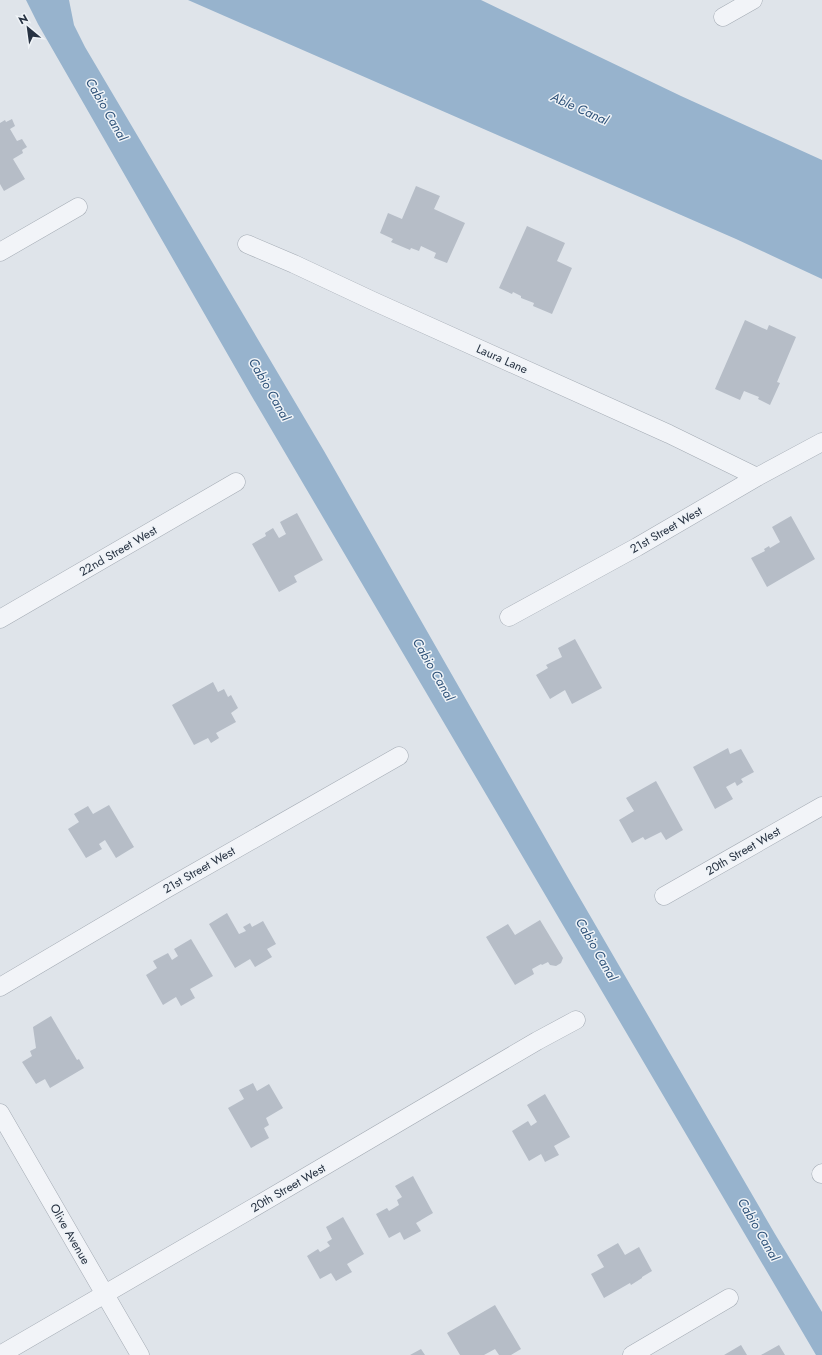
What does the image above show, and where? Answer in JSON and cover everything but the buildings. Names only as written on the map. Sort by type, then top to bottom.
[{"type":"street","points":[[723,17],[753,0]]},
{"type":"street","points":[[0,252],[78,207]]},
{"type":"street","name":"Laura Lane","points":[[247,244],[669,434],[757,477]]},
{"type":"street","name":"21st Street West","points":[[509,617],[637,547],[757,477],[822,442]]},
{"type":"street","name":"22nd Street West","points":[[0,619],[236,482]]},
{"type":"street","name":"21st Street West","points":[[0,987],[166,889],[399,756]]},
{"type":"street","name":"20th Street West","points":[[664,896],[822,806]]},
{"type":"street","name":"20th Street West","points":[[0,1355],[265,1202],[537,1041],[576,1020]]},
{"type":"street","name":"Olive Avenue","points":[[0,1113],[140,1355]]},
{"type":"street","points":[[632,1355],[729,1298]]},
{"type":"water","name":"Cabio Canal","points":[[26,0],[69,0],[74,25],[85,47],[324,451],[567,876],[822,1312],[822,1355],[816,1355],[251,395],[38,24]]},
{"type":"water","name":"Able Canal","points":[[188,0],[481,0],[681,96],[822,160],[822,279],[736,239]]}]
